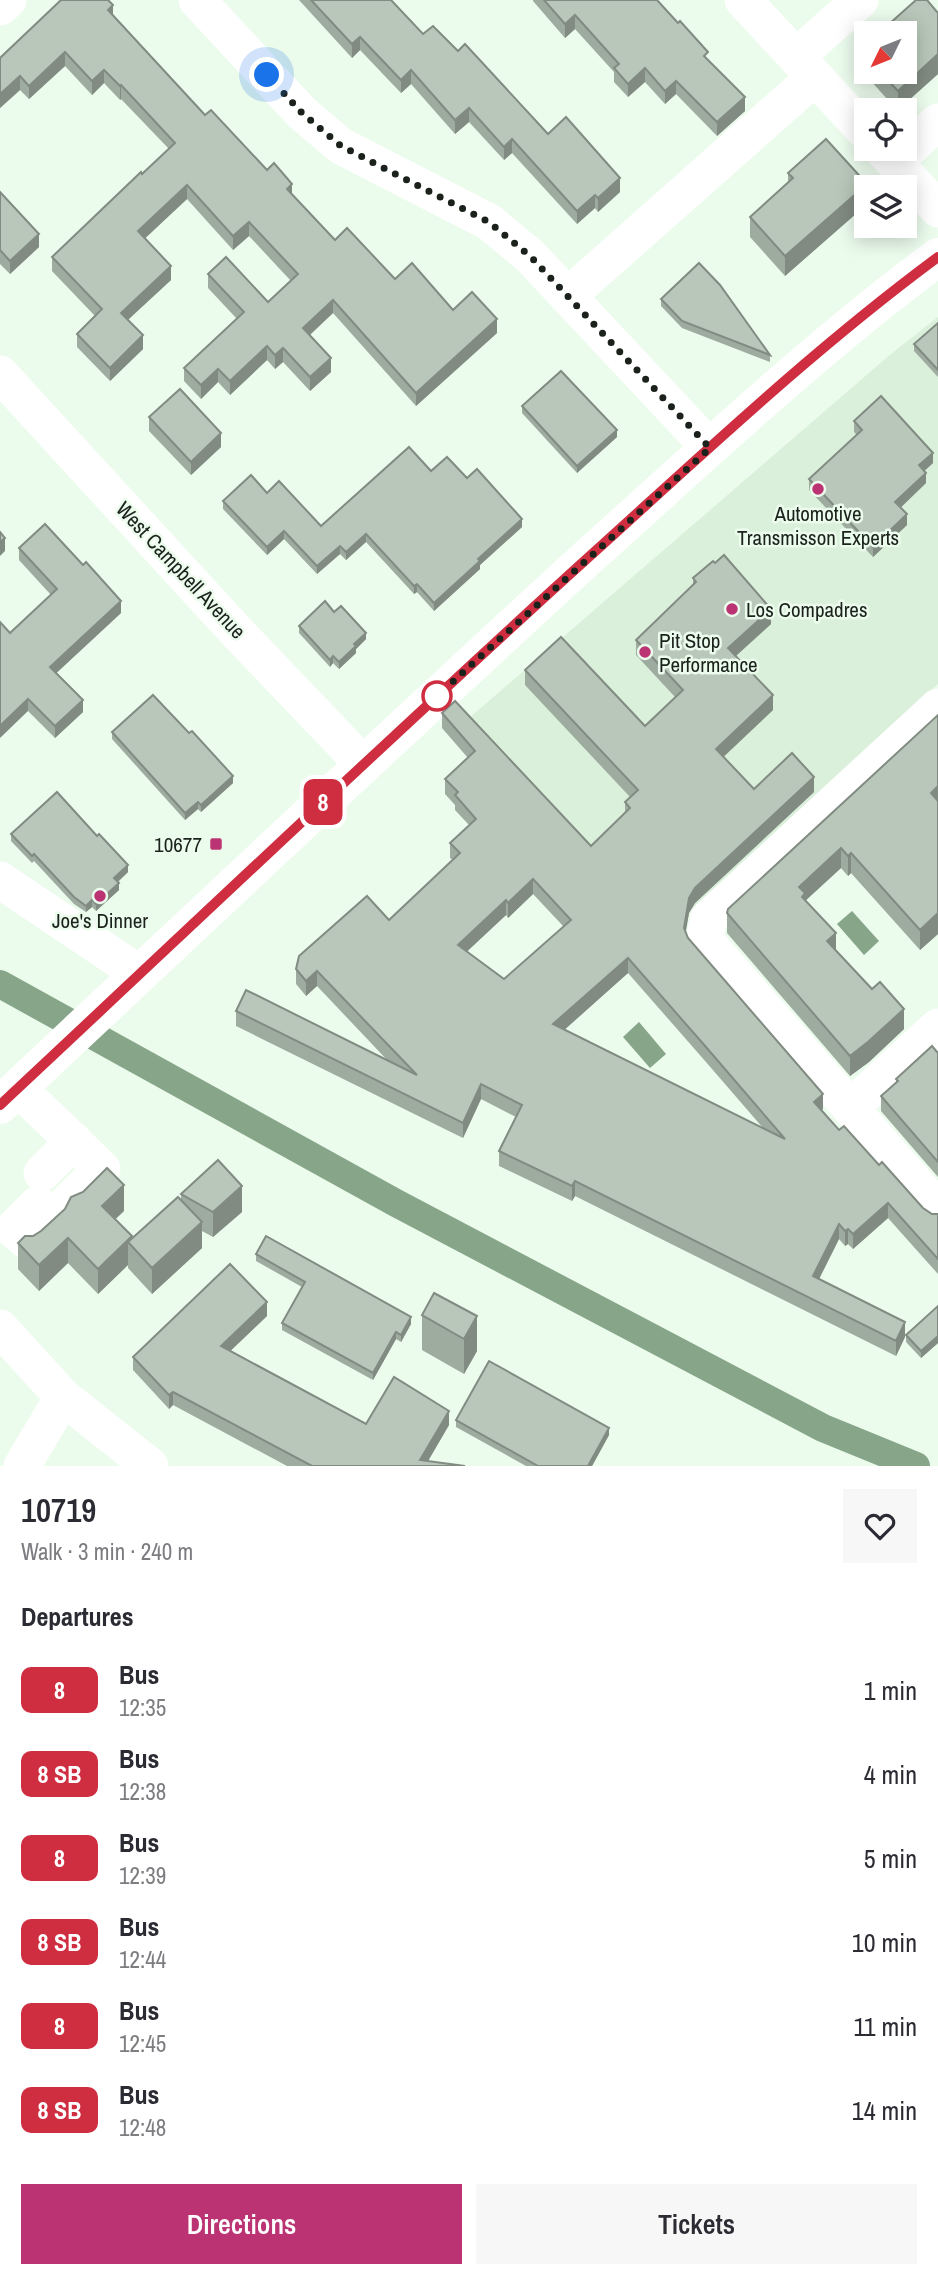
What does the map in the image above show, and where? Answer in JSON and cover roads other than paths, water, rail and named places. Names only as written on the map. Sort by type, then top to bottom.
[{"type":"main road","points":[[9,1097],[363,764],[710,448],[842,332],[938,257]]},
{"type":"street","points":[[0,7],[8,0]]},
{"type":"street","points":[[197,0],[302,113],[341,146],[489,222],[531,257],[710,448]]},
{"type":"street","points":[[743,0],[854,119]]},
{"type":"street","points":[[569,295],[805,67],[853,2]]},
{"type":"street","points":[[917,136],[938,122]]},
{"type":"street","points":[[894,161],[938,209]]},
{"type":"street","name":"West Campbell Avenue","points":[[0,374],[234,629],[363,764]]},
{"type":"street","points":[[938,707],[709,918],[704,939],[938,1209]]},
{"type":"street","points":[[0,880],[140,974]]},
{"type":"street","points":[[852,1107],[938,1027]]},
{"type":"street","points":[[9,1097],[81,1148],[37,1206]]},
{"type":"street","points":[[0,1328],[63,1397],[150,1466]]},
{"type":"street","points":[[22,1466],[63,1397]]},
{"type":"waterway","points":[[0,984],[396,1203],[823,1428],[916,1466]]},
{"type":"place","name":"Automotive Transmisson Experts","points":[[818,489]]},
{"type":"place","name":"Los Compadres","points":[[732,609]]},
{"type":"place","name":"Pit Stop Performance","points":[[645,652]]},
{"type":"place","name":"10677","points":[[216,844]]},
{"type":"place","name":"Joe's Dinner","points":[[100,896]]}]
